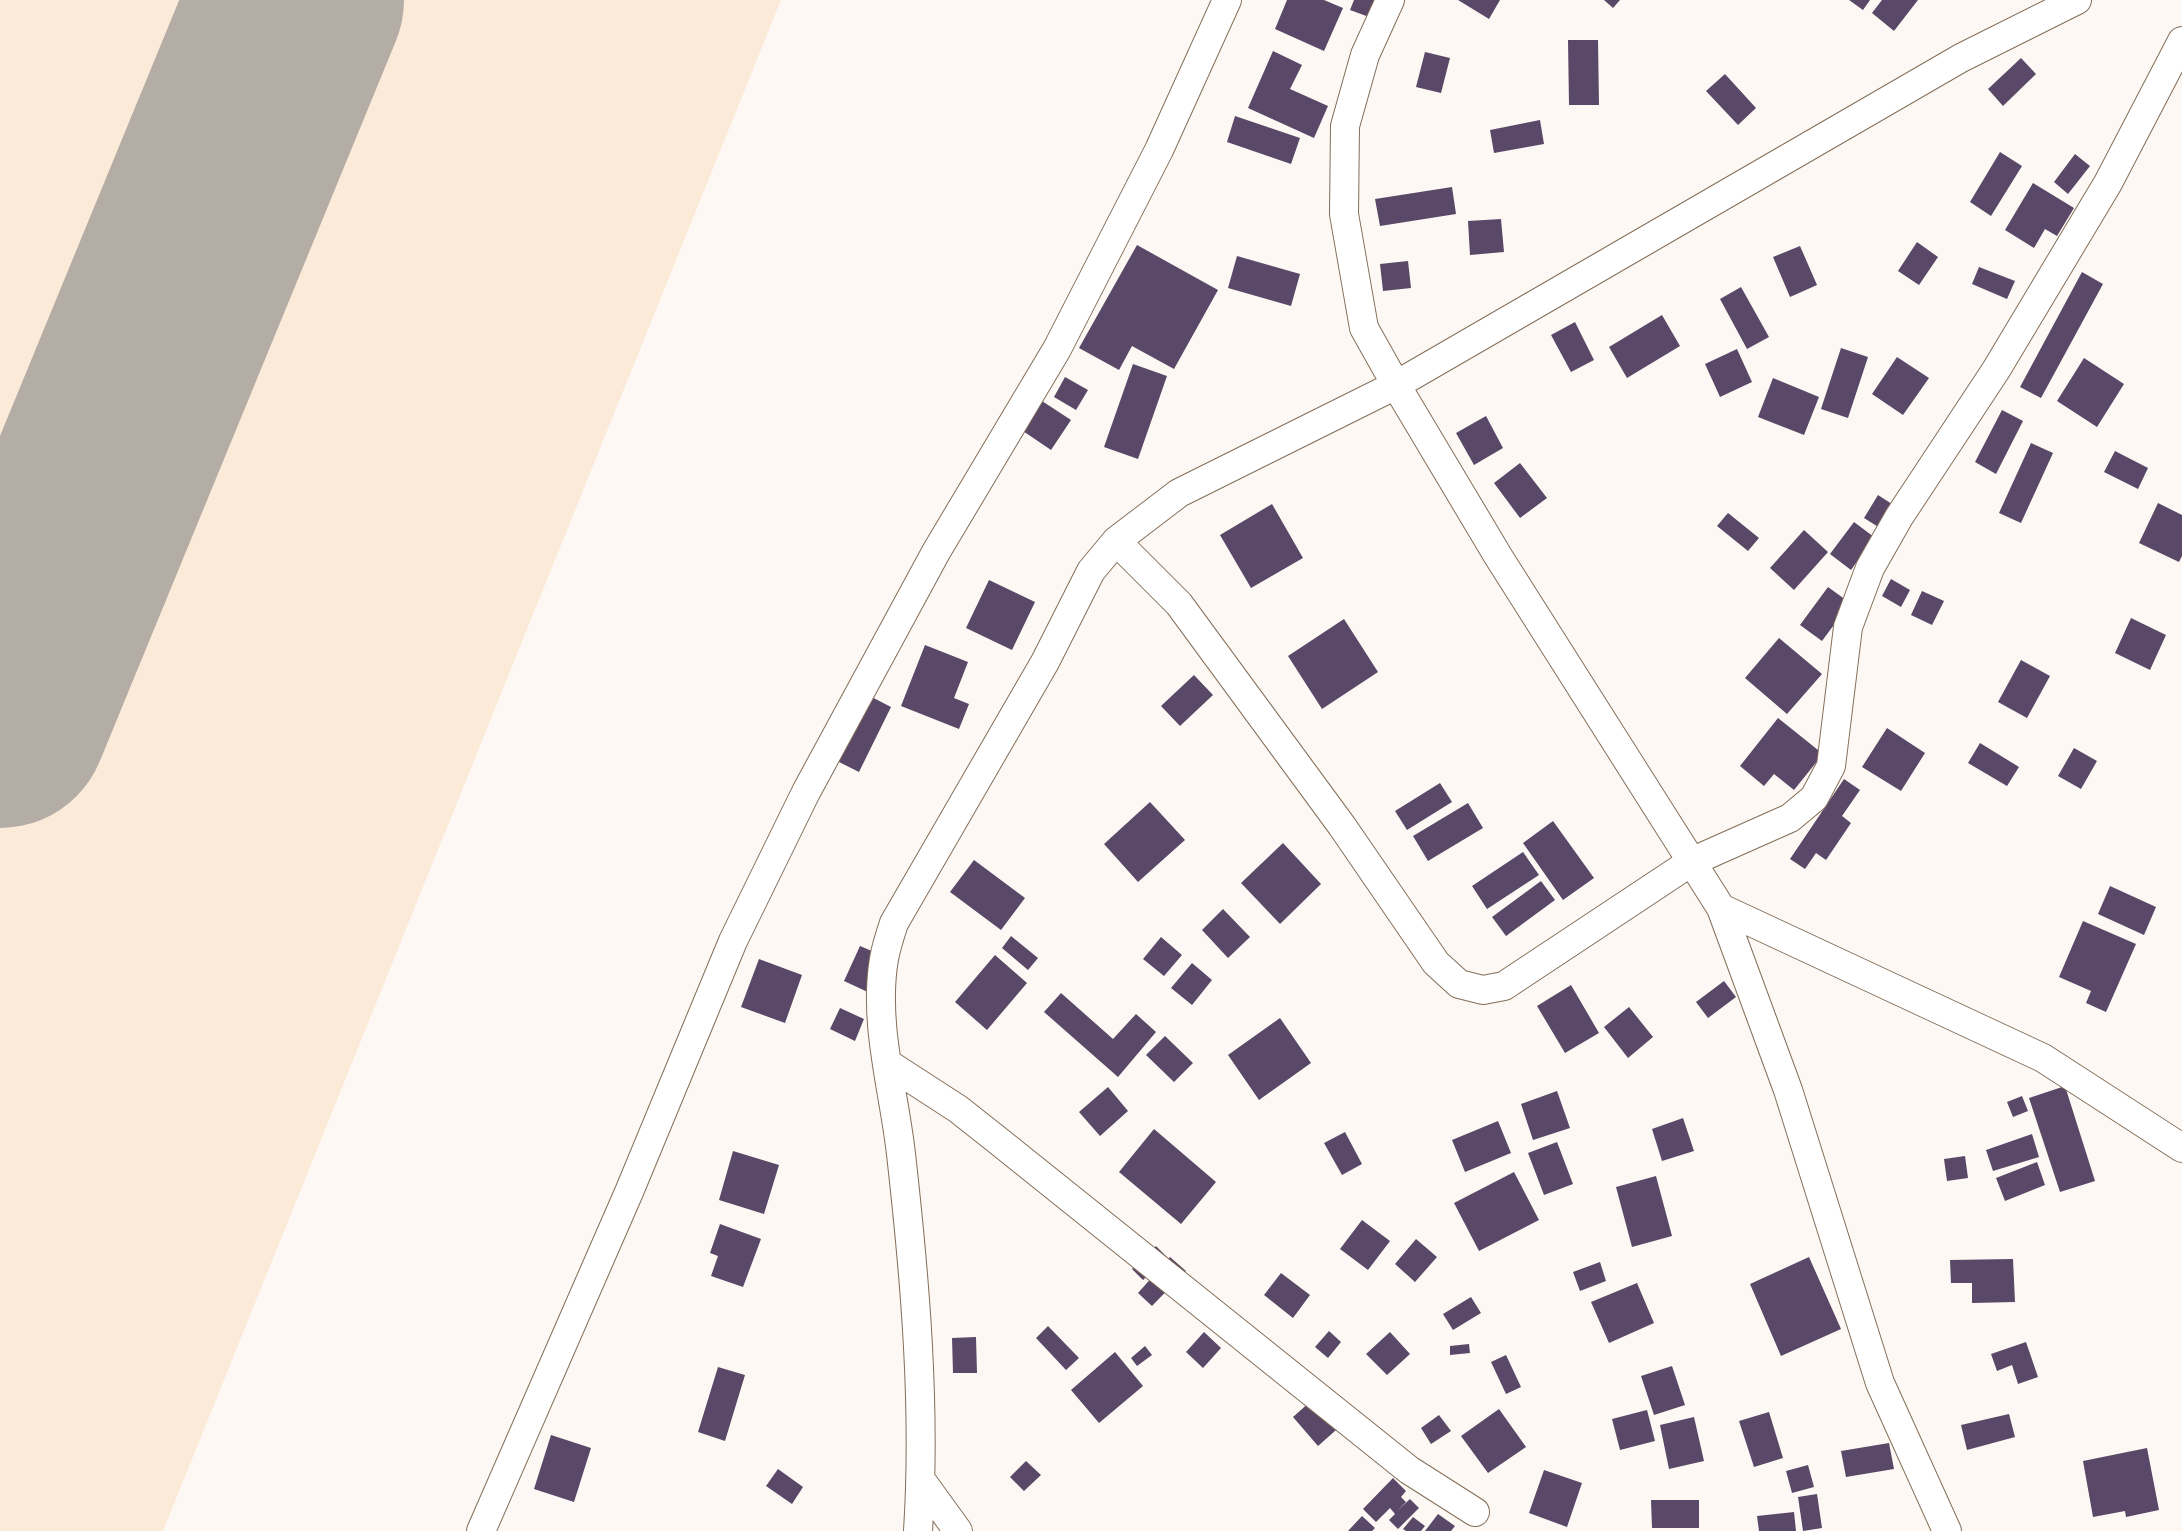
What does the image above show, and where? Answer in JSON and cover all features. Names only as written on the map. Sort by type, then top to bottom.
[{"type":"street","points":[[482,1531],[629,1192],[733,941],[806,792],[932,561],[1057,349],[1158,150],[1227,0]]},
{"type":"street","points":[[1390,0],[1365,55],[1344,126],[1344,214],[1364,328],[1498,556],[1721,908],[1788,1090],[1880,1383],[1947,1531]]},
{"type":"street","points":[[918,1531],[921,1480],[917,1346],[901,1153],[887,1063],[881,1003],[884,959],[894,923],[1045,662],[1091,571],[1116,541],[1179,493],[1396,385],[1961,58],[2077,0]]},
{"type":"street","points":[[1116,541],[1179,604],[1342,826],[1436,964],[1459,984],[1484,990],[1504,986],[1691,862],[1790,818],[1814,798],[1830,766],[1848,628],[1870,568],[1900,516],[1996,370],[2108,182],[2182,41]]},
{"type":"street","points":[[1721,908],[2044,1058],[2182,1148]]},
{"type":"street","points":[[887,1063],[958,1110],[996,1139],[1409,1470],[1475,1512]]},
{"type":"street","points":[[921,1480],[958,1531]]},
{"type":"shaded area","points":[[0,0],[781,0],[163,1531],[0,1531]]},
{"type":"building","points":[[1287,0],[1324,0],[1343,8],[1324,51],[1275,29]]},
{"type":"building","points":[[1354,0],[1384,0],[1380,21],[1350,10]]},
{"type":"building","points":[[1458,0],[1500,0],[1489,19]]},
{"type":"building","points":[[1604,0],[1620,0],[1613,8]]},
{"type":"building","points":[[1849,0],[1870,0],[1863,10]]},
{"type":"building","points":[[1882,0],[1918,0],[1894,31],[1872,13]]},
{"type":"building","points":[[1568,40],[1598,40],[1599,105],[1569,105]]},
{"type":"building","points":[[1273,51],[1302,65],[1290,89],[1328,106],[1314,138],[1248,108]]},
{"type":"building","points":[[1425,52],[1450,58],[1441,93],[1416,87]]},
{"type":"building","points":[[2021,58],[2036,74],[2003,106],[1988,89]]},
{"type":"building","points":[[1725,74],[1756,108],[1738,125],[1706,91]]},
{"type":"building","points":[[1235,116],[1300,138],[1291,164],[1227,142]]},
{"type":"building","points":[[1540,120],[1544,144],[1494,153],[1490,130]]},
{"type":"building","points":[[2000,152],[2022,166],[1991,216],[1970,202]]},
{"type":"building","points":[[2075,154],[2090,166],[2068,194],[2054,182]]},
{"type":"building","points":[[2033,183],[2074,208],[2057,236],[2045,229],[2034,248],[2005,230]]},
{"type":"building","points":[[1452,187],[1456,214],[1380,226],[1375,199]]},
{"type":"building","points":[[1501,219],[1504,252],[1470,255],[1468,221]]},
{"type":"building","points":[[1917,242],[1938,257],[1919,285],[1898,271]]},
{"type":"building","points":[[1137,245],[1218,290],[1174,369],[1132,346],[1119,370],[1079,348]]},
{"type":"building","points":[[1800,246],[1817,285],[1790,297],[1773,257]]},
{"type":"building","points":[[1237,256],[1300,274],[1291,306],[1228,288]]},
{"type":"building","points":[[1408,261],[1411,288],[1383,291],[1380,264]]},
{"type":"building","points":[[1979,267],[2015,281],[2007,299],[1972,284]]},
{"type":"building","points":[[2082,272],[2103,284],[2041,398],[2020,387]]},
{"type":"building","points":[[1741,287],[1769,337],[1747,349],[1720,299]]},
{"type":"building","points":[[1662,315],[1680,346],[1627,378],[1609,347]]},
{"type":"building","points":[[1575,322],[1594,360],[1571,372],[1551,335]]},
{"type":"building","points":[[1841,348],[1868,357],[1848,418],[1821,409]]},
{"type":"building","points":[[1737,349],[1752,382],[1720,397],[1705,364]]},
{"type":"building","points":[[1897,357],[1929,378],[1903,415],[1872,394]]},
{"type":"building","points":[[2084,358],[2124,384],[2097,427],[2057,401]]},
{"type":"building","points":[[1133,364],[1167,376],[1138,459],[1104,447]]},
{"type":"building","points":[[1065,377],[1088,390],[1076,410],[1054,397]]},
{"type":"building","points":[[1773,378],[1819,397],[1804,435],[1758,417]]},
{"type":"building","points":[[1042,401],[1071,420],[1051,450],[1023,431]]},
{"type":"building","points":[[2002,410],[2023,421],[1996,474],[1975,462]]},
{"type":"building","points":[[1486,416],[1503,448],[1474,465],[1456,433]]},
{"type":"building","points":[[2031,443],[2053,453],[2021,523],[1999,513]]},
{"type":"building","points":[[2115,451],[2148,468],[2138,489],[2104,472]]},
{"type":"building","points":[[1520,463],[1547,498],[1520,518],[1494,483]]},
{"type":"building","points":[[1878,495],[1895,506],[1880,528],[1864,518]]},
{"type":"building","points":[[2158,503],[2182,515],[2182,556],[2179,562],[2139,543]]},
{"type":"building","points":[[1272,504],[1303,558],[1251,588],[1220,535]]},
{"type":"building","points":[[1728,513],[1759,538],[1748,551],[1717,526]]},
{"type":"building","points":[[1854,522],[1874,537],[1851,570],[1830,554]]},
{"type":"building","points":[[1804,530],[1828,552],[1794,590],[1770,568]]},
{"type":"building","points":[[1891,579],[1910,590],[1901,607],[1882,596]]},
{"type":"building","points":[[989,580],[1035,602],[1012,650],[966,628]]},
{"type":"building","points":[[1828,587],[1850,603],[1822,641],[1800,625]]},
{"type":"building","points":[[1922,591],[1944,601],[1932,625],[1911,615]]},
{"type":"building","points":[[2131,618],[2166,635],[2150,670],[2115,653]]},
{"type":"building","points":[[1344,619],[1378,672],[1322,709],[1288,656]]},
{"type":"building","points":[[1779,638],[1822,674],[1787,714],[1745,678]]},
{"type":"building","points":[[925,645],[968,662],[954,698],[969,704],[959,729],[901,706]]},
{"type":"building","points":[[2021,660],[2050,676],[2027,718],[1998,702]]},
{"type":"building","points":[[1194,675],[1213,695],[1180,726],[1161,706]]},
{"type":"building","points":[[860,691],[891,707],[859,772],[827,756]]},
{"type":"building","points":[[1778,718],[1823,754],[1794,790],[1774,774],[1764,786],[1740,766]]},
{"type":"building","points":[[1887,728],[1925,753],[1901,791],[1862,767]]},
{"type":"building","points":[[1980,743],[2019,767],[2007,786],[1968,763]]},
{"type":"building","points":[[2074,748],[2097,761],[2081,789],[2058,776]]},
{"type":"building","points":[[1844,779],[1860,790],[1842,816],[1851,823],[1826,860],[1816,853],[1805,869],[1790,859]]},
{"type":"building","points":[[1440,783],[1452,802],[1407,830],[1395,811]]},
{"type":"building","points":[[1150,802],[1185,840],[1138,882],[1104,844]]},
{"type":"building","points":[[1468,803],[1483,828],[1428,861],[1413,836]]},
{"type":"building","points":[[1553,821],[1594,878],[1563,900],[1523,843]]},
{"type":"building","points":[[1283,843],[1321,884],[1280,924],[1241,883]]},
{"type":"building","points":[[1523,852],[1539,875],[1487,909],[1472,886]]},
{"type":"building","points":[[974,860],[1025,898],[1001,930],[950,892]]},
{"type":"building","points":[[1541,881],[1555,900],[1506,936],[1492,917]]},
{"type":"building","points":[[2110,886],[2156,907],[2144,935],[2098,914]]},
{"type":"building","points":[[1223,909],[1250,937],[1228,958],[1202,930]]},
{"type":"building","points":[[2083,921],[2136,944],[2106,1012],[2086,1003],[2091,991],[2059,977]]},
{"type":"building","points":[[1011,936],[1038,958],[1028,970],[1002,948]]},
{"type":"building","points":[[1161,937],[1182,955],[1164,976],[1143,959]]},
{"type":"building","points":[[860,946],[886,957],[870,993],[844,981]]},
{"type":"building","points":[[995,955],[1027,983],[987,1030],[955,1002]]},
{"type":"building","points":[[759,959],[802,975],[785,1023],[741,1007]]},
{"type":"building","points":[[1192,963],[1212,980],[1192,1005],[1171,988]]},
{"type":"building","points":[[1724,981],[1736,997],[1708,1018],[1696,1002]]},
{"type":"building","points":[[1571,985],[1599,1033],[1565,1053],[1537,1006]]},
{"type":"building","points":[[1061,993],[1113,1039],[1136,1014],[1156,1032],[1118,1077],[1044,1012]]},
{"type":"building","points":[[1629,1007],[1653,1037],[1628,1058],[1604,1027]]},
{"type":"building","points":[[840,1008],[864,1019],[855,1041],[830,1029]]},
{"type":"building","points":[[1280,1018],[1311,1063],[1259,1100],[1228,1055]]},
{"type":"building","points":[[1165,1036],[1193,1063],[1174,1082],[1146,1055]]},
{"type":"building","points":[[2065,1086],[2095,1181],[2060,1192],[2029,1098]]},
{"type":"building","points":[[1108,1087],[1128,1111],[1100,1136],[1079,1112]]},
{"type":"building","points":[[1557,1091],[1570,1128],[1533,1140],[1521,1104]]},
{"type":"building","points":[[2022,1096],[2028,1111],[2013,1117],[2007,1102]]},
{"type":"building","points":[[1683,1118],[1694,1151],[1662,1161],[1652,1129]]},
{"type":"building","points":[[1498,1121],[1511,1153],[1465,1172],[1452,1140]]},
{"type":"building","points":[[1154,1129],[1216,1182],[1181,1224],[1119,1172]]},
{"type":"building","points":[[1345,1132],[1362,1164],[1342,1175],[1324,1143]]},
{"type":"building","points":[[2032,1134],[2039,1157],[1993,1171],[1986,1150]]},
{"type":"building","points":[[1557,1142],[1573,1184],[1544,1195],[1528,1153]]},
{"type":"building","points":[[733,1151],[779,1165],[764,1214],[719,1200]]},
{"type":"building","points":[[1965,1156],[1968,1178],[1947,1181],[1944,1159]]},
{"type":"building","points":[[2037,1162],[2045,1185],[2005,1201],[1996,1178]]},
{"type":"building","points":[[1514,1172],[1539,1220],[1479,1251],[1454,1203]]},
{"type":"building","points":[[1656,1176],[1672,1236],[1632,1247],[1616,1187]]},
{"type":"building","points":[[1362,1220],[1390,1241],[1368,1270],[1340,1249]]},
{"type":"building","points":[[720,1224],[761,1239],[743,1287],[711,1276],[718,1256],[710,1253]]},
{"type":"building","points":[[1416,1239],[1437,1257],[1415,1282],[1395,1264]]},
{"type":"building","points":[[1156,1246],[1167,1257],[1143,1280],[1132,1269]]},
{"type":"building","points":[[1170,1257],[1186,1271],[1152,1306],[1138,1293]]},
{"type":"building","points":[[1809,1257],[1841,1329],[1781,1356],[1750,1284]]},
{"type":"building","points":[[2013,1259],[2015,1302],[1972,1303],[1972,1283],[1951,1283],[1950,1260]]},
{"type":"building","points":[[1600,1262],[1606,1281],[1580,1291],[1573,1272]]},
{"type":"building","points":[[1281,1273],[1310,1295],[1293,1318],[1264,1295]]},
{"type":"building","points":[[1637,1283],[1654,1323],[1609,1343],[1591,1302]]},
{"type":"building","points":[[1471,1297],[1481,1313],[1453,1330],[1443,1314]]},
{"type":"building","points":[[1048,1326],[1079,1358],[1066,1370],[1036,1338]]},
{"type":"building","points":[[1329,1331],[1341,1342],[1328,1358],[1315,1347]]},
{"type":"building","points":[[1204,1332],[1221,1348],[1203,1368],[1186,1352]]},
{"type":"building","points":[[1390,1332],[1410,1354],[1387,1375],[1366,1354]]},
{"type":"building","points":[[976,1337],[977,1373],[953,1373],[952,1338]]},
{"type":"building","points":[[2026,1342],[2038,1377],[2018,1384],[2012,1365],[1997,1371],[1991,1354]]},
{"type":"building","points":[[1469,1344],[1470,1353],[1450,1355],[1450,1346]]},
{"type":"building","points":[[1145,1346],[1152,1355],[1137,1366],[1131,1358]]},
{"type":"building","points":[[1115,1352],[1143,1386],[1099,1423],[1071,1390]]},
{"type":"building","points":[[1506,1355],[1521,1387],[1506,1394],[1491,1362]]},
{"type":"building","points":[[1672,1366],[1685,1405],[1654,1415],[1641,1376]]},
{"type":"building","points":[[718,1367],[745,1375],[725,1441],[698,1432]]},
{"type":"building","points":[[1319,1394],[1344,1423],[1318,1446],[1293,1417]]},
{"type":"building","points":[[1499,1409],[1526,1447],[1488,1473],[1461,1436]]},
{"type":"building","points":[[1647,1410],[1655,1441],[1620,1450],[1612,1419]]},
{"type":"building","points":[[1769,1412],[1783,1458],[1754,1467],[1739,1421]]},
{"type":"building","points":[[2009,1414],[2015,1437],[1967,1450],[1961,1425]]},
{"type":"building","points":[[1439,1415],[1451,1431],[1431,1444],[1421,1428]]},
{"type":"building","points":[[1694,1417],[1704,1461],[1669,1469],[1660,1425]]},
{"type":"building","points":[[551,1435],[591,1448],[574,1502],[534,1489]]},
{"type":"building","points":[[1889,1443],[1894,1469],[1846,1477],[1841,1451]]},
{"type":"building","points":[[2147,1448],[2159,1510],[2126,1517],[2125,1511],[2093,1517],[2083,1461]]},
{"type":"building","points":[[1026,1461],[1041,1475],[1024,1491],[1010,1477]]},
{"type":"building","points":[[1808,1465],[1814,1487],[1792,1493],[1786,1471]]},
{"type":"building","points":[[778,1469],[803,1487],[792,1504],[766,1486]]},
{"type":"building","points":[[1544,1470],[1582,1483],[1567,1527],[1529,1513]]},
{"type":"building","points":[[1393,1478],[1406,1491],[1401,1497],[1406,1502],[1397,1511],[1410,1499],[1419,1508],[1398,1529],[1389,1520],[1395,1514],[1390,1508],[1376,1522],[1363,1509]]},
{"type":"building","points":[[1817,1494],[1822,1528],[1803,1531],[1798,1497]]},
{"type":"building","points":[[1651,1500],[1699,1500],[1699,1528],[1652,1528]]},
{"type":"building","points":[[1794,1512],[1796,1531],[1759,1531],[1757,1516]]},
{"type":"building","points":[[1438,1514],[1455,1526],[1451,1531],[1425,1531]]},
{"type":"building","points":[[1362,1516],[1375,1528],[1372,1531],[1348,1531]]},
{"type":"building","points":[[1413,1517],[1425,1526],[1421,1531],[1406,1531],[1403,1529]]},
{"type":"runway","points":[[0,720],[296,0]]}]
